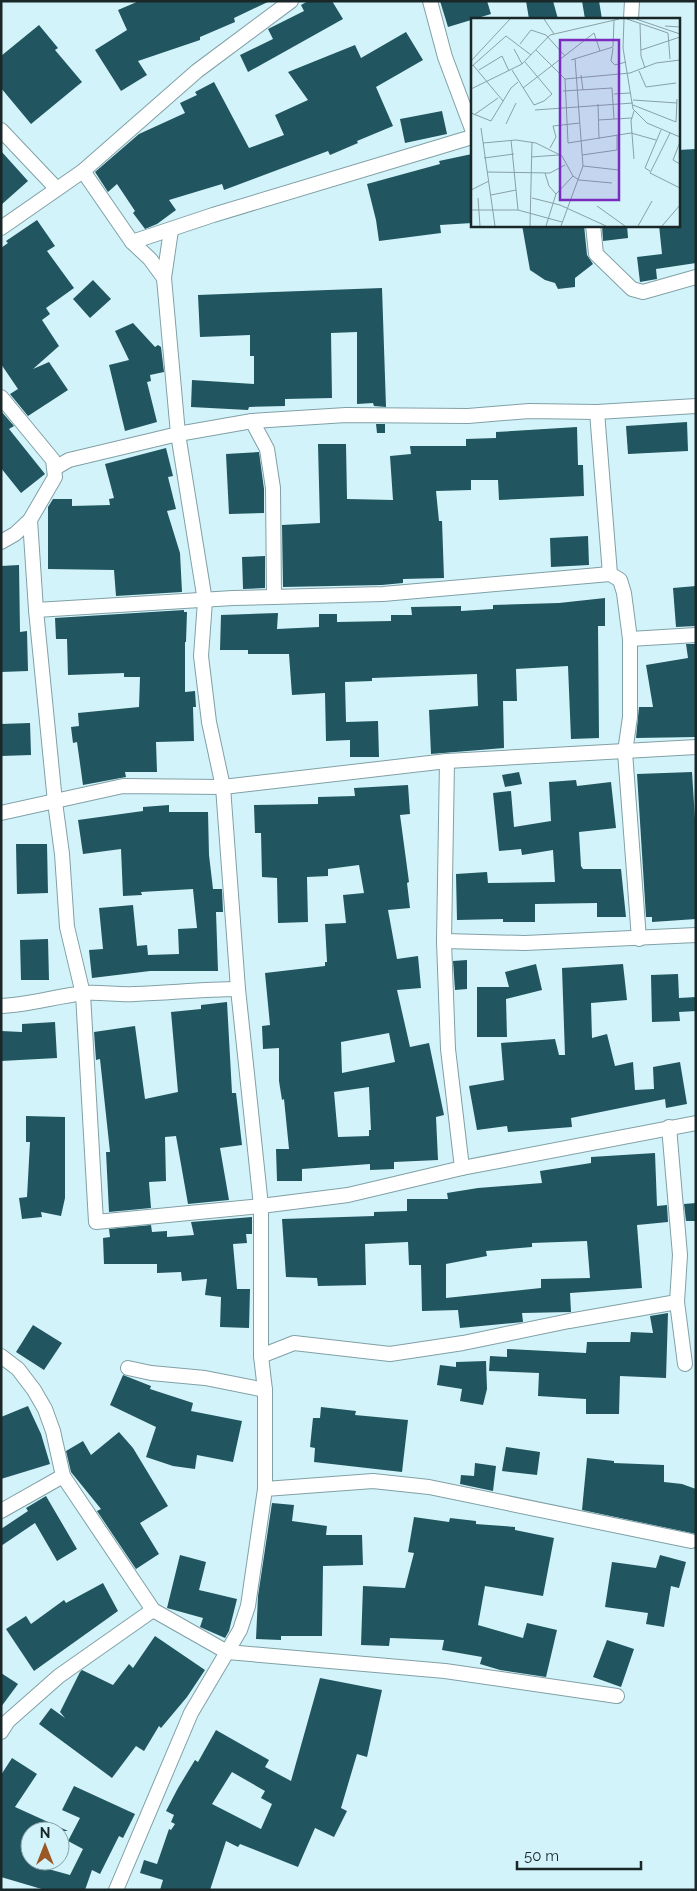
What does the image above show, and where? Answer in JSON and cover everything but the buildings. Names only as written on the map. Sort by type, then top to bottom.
[{"type":"street","points":[[1,228],[83,171],[197,71],[291,1]]},
{"type":"street","points":[[430,1],[445,57],[471,126]]},
{"type":"street","points":[[631,18],[632,1]]},
{"type":"street","points":[[1,130],[56,188]]},
{"type":"street","points":[[132,242],[213,215],[471,138]]},
{"type":"street","points":[[83,171],[132,242],[150,258],[164,278]]},
{"type":"street","points":[[593,226],[596,254],[632,288],[643,292],[696,277]]},
{"type":"street","points":[[116,1890],[191,1713],[240,1630],[248,1606],[265,1488],[265,1390],[261,1356],[261,1206],[238,989],[224,786],[209,722],[202,656],[205,601],[178,434],[164,278],[171,230]]},
{"type":"street","points":[[1,397],[53,460],[55,468],[55,477],[30,520],[15,534],[1,542]]},
{"type":"street","points":[[55,468],[69,460],[178,434],[252,421],[346,414],[468,416],[529,411],[597,412],[696,406]]},
{"type":"street","points":[[597,412],[610,574]]},
{"type":"street","points":[[252,421],[267,449],[273,488],[274,597]]},
{"type":"street","points":[[30,520],[36,610],[62,854],[67,927],[83,994],[96,1222],[261,1206],[348,1194],[462,1168],[696,1123]]},
{"type":"street","points":[[36,610],[233,598],[383,594],[610,574],[620,580],[624,593],[630,639],[630,717],[625,752],[639,939]]},
{"type":"street","points":[[630,639],[696,635]]},
{"type":"street","points":[[1,813],[123,786],[224,786],[446,761],[696,747]]},
{"type":"street","points":[[446,761],[444,941],[448,1049],[462,1168]]},
{"type":"street","points":[[444,941],[525,943],[696,935]]},
{"type":"street","points":[[1,1006],[26,1005],[83,994],[109,992],[126,994],[190,989],[238,989]]},
{"type":"street","points":[[669,1127],[680,1255],[677,1302],[685,1364]]},
{"type":"street","points":[[261,1356],[294,1343],[390,1354],[463,1343],[569,1320],[677,1302]]},
{"type":"street","points":[[2,1357],[18,1369],[44,1409],[53,1431],[63,1476],[153,1610],[227,1652],[445,1671],[617,1696]]},
{"type":"street","points":[[128,1368],[151,1373],[205,1378],[265,1390]]},
{"type":"street","points":[[1,1511],[63,1476]]},
{"type":"street","points":[[265,1488],[373,1481],[429,1487],[691,1541]]},
{"type":"street","points":[[1,1732],[8,1721],[59,1676],[153,1610]]}]
